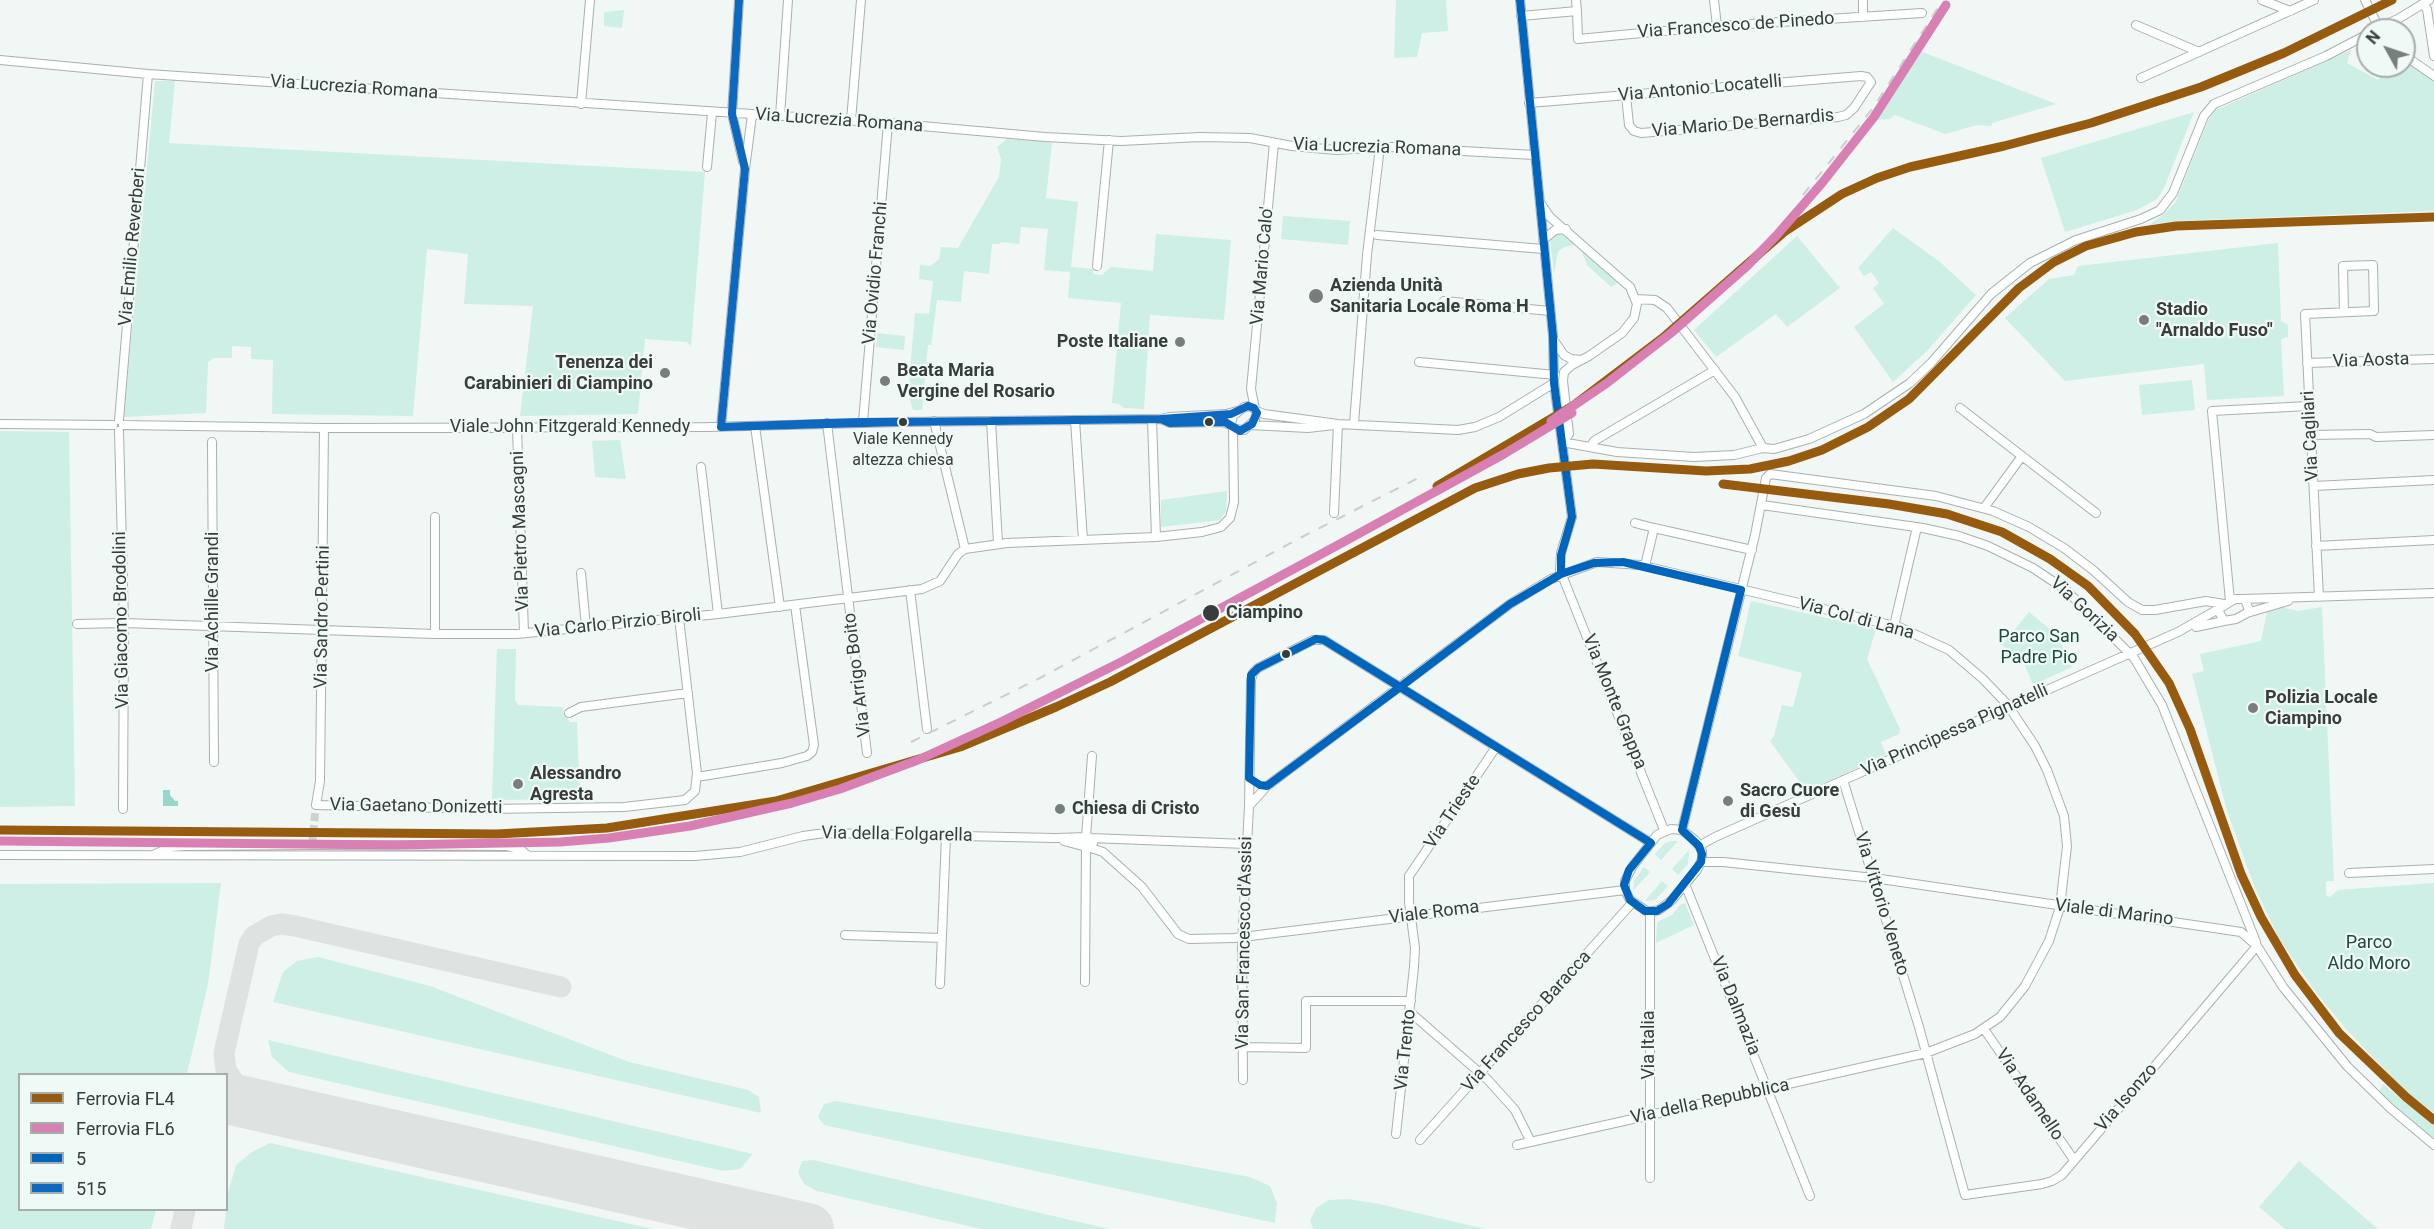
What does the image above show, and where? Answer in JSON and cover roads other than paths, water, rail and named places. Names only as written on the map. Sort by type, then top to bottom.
[{"type":"street","points":[[581,104],[590,0]]},
{"type":"street","points":[[739,0],[732,114],[745,169]]},
{"type":"street","points":[[780,116],[789,0]]},
{"type":"street","points":[[851,121],[861,0]]},
{"type":"street","points":[[1520,0],[1543,244],[1563,422],[1562,442],[1572,519],[1561,556],[1561,574]]},
{"type":"street","points":[[1521,16],[1577,11],[1576,0]]},
{"type":"street","points":[[1714,0],[1717,26]]},
{"type":"street","points":[[1863,0],[1863,17]]},
{"type":"street","points":[[2262,0],[2290,11]]},
{"type":"street","points":[[2141,78],[2314,0]]},
{"type":"street","points":[[2366,2],[2373,18]]},
{"type":"street","points":[[2400,18],[2426,2],[2434,56]]},
{"type":"street","name":"Via Francesco de Pinedo","points":[[1577,11],[1578,39],[1717,26],[1922,13]]},
{"type":"street","points":[[2136,25],[2199,52]]},
{"type":"street","points":[[1562,442],[1617,452],[1694,457],[1734,455],[1763,448],[1774,449],[1816,436],[1855,419],[1894,395],[1925,369],[1986,300],[2019,270],[2064,244],[2141,219],[2163,207],[2171,196],[2204,116],[2211,106],[2222,99],[2334,52],[2356,40]]},
{"type":"street","name":"Via Lucrezia Romana","points":[[0,60],[148,74],[888,123],[1045,137],[1109,140],[1255,138],[1274,143],[1341,151],[1380,147],[1534,155]]},
{"type":"street","points":[[2416,63],[2434,76]]},
{"type":"street","name":"Via Emilio Reverberi","points":[[118,425],[148,74]]},
{"type":"street","name":"Via Antonio Locatelli","points":[[1529,102],[1861,76],[1870,79]]},
{"type":"street","name":"Via Mario De Bernardis","points":[[1626,95],[1629,125],[1632,130],[1641,133],[1838,117],[1854,108],[1870,85],[1870,79]]},
{"type":"street","points":[[707,167],[712,113]]},
{"type":"street","points":[[721,427],[752,115]]},
{"type":"street","name":"Via Ovidio Franchi","points":[[863,422],[888,123]]},
{"type":"street","points":[[1097,266],[1109,140]]},
{"type":"street","name":"Via Mario Calo'","points":[[1256,410],[1251,389],[1274,143]]},
{"type":"street","points":[[1353,424],[1367,255],[1380,147]]},
{"type":"street","points":[[1234,445],[1255,420],[1256,410],[1264,414],[1338,424],[1465,429],[1499,417],[1557,379],[1566,369],[1615,338],[1629,326],[1636,313],[1636,299],[1626,284],[1550,217],[1539,201]]},
{"type":"street","points":[[1543,244],[1555,230],[1566,229]]},
{"type":"street","points":[[1377,235],[1543,244]]},
{"type":"street","name":"Via Cagliari","points":[[2319,597],[2305,314],[2374,311],[2373,265],[2343,266],[2344,312]]},
{"type":"street","points":[[1636,299],[1655,300],[1667,308],[1741,405],[1763,448]]},
{"type":"street","points":[[1444,301],[1550,311]]},
{"type":"street","points":[[1553,336],[1564,355],[1571,359],[1582,360]]},
{"type":"street","name":"Via Aosta","points":[[2307,363],[2434,359]]},
{"type":"street","points":[[1419,362],[1557,379]]},
{"type":"street","points":[[1591,446],[1594,441],[1715,370]]},
{"type":"street","name":"Via Mario Calo'","points":[[1232,426],[1251,389]]},
{"type":"street","name":"Viale John Fitzgerald Kennedy","points":[[0,424],[324,428],[721,427],[863,422],[1156,419],[1250,406],[1256,410]]},
{"type":"street","points":[[2224,621],[2219,612],[2225,604],[2212,411],[2308,406]]},
{"type":"street","points":[[1960,408],[2096,513]]},
{"type":"street","points":[[1156,419],[1156,537]]},
{"type":"street","name":"Viale John Fitzgerald Kennedy","points":[[1156,419],[1170,423],[1222,422],[1236,430],[1247,428]]},
{"type":"street","points":[[1075,420],[1083,540]]},
{"type":"street","points":[[934,421],[965,549],[998,543],[1156,537],[1217,529],[1228,521],[1233,510],[1232,426]]},
{"type":"street","points":[[991,421],[998,543]]},
{"type":"street","name":"Via Arrigo Boito","points":[[827,423],[867,753]]},
{"type":"street","points":[[1247,428],[1315,428],[1338,424]]},
{"type":"street","points":[[1334,513],[1338,424]]},
{"type":"street","name":"Via Giacomo Brodolini","points":[[118,425],[124,623],[123,809]]},
{"type":"street","points":[[755,426],[780,607]]},
{"type":"street","name":"Via Sandro Pertini","points":[[316,805],[320,785],[324,428]]},
{"type":"street","name":"Via Pietro Mascagni","points":[[517,428],[524,633]]},
{"type":"street","points":[[2310,435],[2370,434],[2376,437],[2434,435]]},
{"type":"street","name":"Via Achille Grandi","points":[[212,442],[214,762]]},
{"type":"street","points":[[1984,508],[2022,456]]},
{"type":"street","points":[[701,467],[718,614]]},
{"type":"street","points":[[1682,830],[1752,550],[1766,478],[1774,474],[1936,496],[1984,508],[2022,524],[2064,548],[2136,608],[2151,610],[2206,601],[2225,604],[2243,599],[2434,593]]},
{"type":"street","points":[[2314,486],[2434,480]]},
{"type":"street","name":"Via Gorizia","points":[[1763,502],[1917,527],[1974,541],[2044,574],[2070,594],[2130,653],[2162,705],[2257,946]]},
{"type":"street","points":[[435,517],[435,634]]},
{"type":"street","points":[[1635,523],[1752,550]]},
{"type":"street","points":[[1894,626],[1917,527]]},
{"type":"street","points":[[1645,566],[1654,528]]},
{"type":"street","points":[[2316,546],[2434,540]]},
{"type":"street","name":"Via Carlo Pirzio Biroli","points":[[76,624],[124,623],[435,634],[524,633],[780,607],[930,587],[940,581],[958,554],[965,549]]},
{"type":"street","name":"Via Col di Lana","points":[[1267,786],[1516,599],[1561,574],[1586,565],[1602,562],[1645,566],[1894,626],[1927,638],[1949,650],[1978,674],[2009,707],[2042,760],[2064,816],[2067,852],[2060,907],[2047,947],[2029,980],[2005,1012],[1984,1029],[1926,1053]]},
{"type":"street","points":[[581,573],[586,627]]},
{"type":"street","name":"Via Monte Grappa","points":[[1561,574],[1664,830]]},
{"type":"street","points":[[910,590],[927,729]]},
{"type":"street","name":"Via Principessa Pignatelli","points":[[2178,632],[2236,619],[2281,602],[2319,597]]},
{"type":"street","points":[[2243,599],[2248,605],[2247,613]]},
{"type":"street","points":[[679,618],[697,777],[782,763],[807,756],[812,752],[814,745],[795,604]]},
{"type":"street","name":"Via Principessa Pignatelli","points":[[1699,846],[2178,632],[2225,604]]},
{"type":"street","name":"Via San Francesco d'Assisi","points":[[1244,1080],[1243,937],[1249,806],[1251,678],[1253,673],[1319,639],[1400,687]]},
{"type":"street","points":[[1400,687],[1651,843]]},
{"type":"street","points":[[568,713],[580,707],[688,693]]},
{"type":"street","name":"Via Trieste","points":[[1409,876],[1496,747]]},
{"type":"street","points":[[1085,982],[1085,875],[1092,756]]},
{"type":"street","name":"Via Gaetano Donizetti","points":[[316,805],[488,809],[679,803],[693,794],[697,777]]},
{"type":"street","points":[[1249,778],[1260,785],[1267,786]]},
{"type":"street","name":"Via Vittorio Veneto","points":[[1843,780],[1919,1027],[1965,1195]]},
{"type":"street","points":[[1249,806],[1267,786]]},
{"type":"street","points":[[1664,830],[1682,830],[1699,846],[1702,854],[1701,862],[1665,906],[1650,912],[1643,910],[1632,903],[1625,890],[1627,874],[1664,830]]},
{"type":"street","name":"Via della Folgarella","points":[[0,855],[695,856],[740,852],[817,833],[1054,838],[1088,842],[1121,839],[1246,844]]},
{"type":"street","points":[[940,984],[946,836]]},
{"type":"street","points":[[1102,852],[1101,845],[1106,839]]},
{"type":"street","points":[[1088,842],[1102,852]]},
{"type":"street","name":"Viale Roma","points":[[1102,852],[1142,887],[1183,938],[1243,937],[1625,890]]},
{"type":"street","name":"Viale di Marino","points":[[1701,862],[1723,862],[1874,878],[2060,907],[2235,930],[2249,937],[2257,946],[2283,987],[2347,1066],[2390,1108],[2434,1144]]},
{"type":"street","points":[[2349,873],[2434,869]]},
{"type":"street","name":"Via Trento","points":[[1396,1134],[1411,1013],[1415,948],[1409,876]]},
{"type":"street","name":"Via Dalmazia","points":[[1685,884],[1810,1196]]},
{"type":"street","name":"Via Francesco Baracca","points":[[1420,1140],[1632,903]]},
{"type":"street","name":"Via Italia","points":[[1650,912],[1650,1178]]},
{"type":"street","points":[[845,934],[942,938]]},
{"type":"street","name":"Via Isonzo","points":[[1965,1195],[2052,1181],[2061,1175],[2257,946]]},
{"type":"street","points":[[1244,1047],[1306,1048],[1306,1001],[1411,1001]]},
{"type":"street","points":[[1411,1013],[1482,1073],[1515,1110],[1531,1142]]},
{"type":"street","name":"Via Adamello","points":[[1984,1029],[2074,1160]]},
{"type":"street","name":"Via della Repubblica","points":[[1517,1145],[1926,1053]]},
{"type":"tunnel","points":[[312,845],[316,805]]},
{"type":"railway","points":[[1803,195],[1873,108],[1943,0]]},
{"type":"railway","points":[[911,742],[1040,678],[1302,537],[1424,475]]},
{"type":"rail line","name":"FL4","points":[[1437,486],[1574,405],[1665,336],[1784,232],[1842,194],[1877,178],[1910,167],[2091,123],[2201,87],[2284,53],[2392,0]]},
{"type":"rail line","name":"FL6","points":[[1551,421],[1607,383],[1671,333],[1747,266],[1776,236],[1822,183],[1874,117],[1946,5]]},
{"type":"rail line","name":"FL4","points":[[0,830],[497,834],[607,828],[776,801],[960,747],[1056,707],[1110,682],[1475,488],[1518,474],[1549,468],[1593,464],[1706,471],[1750,469],[1789,461],[1822,450],[1868,427],[1909,399],[2019,288],[2054,262],[2086,246],[2136,232],[2176,226],[2434,217]]},
{"type":"rail line","name":"FL6","points":[[0,841],[394,845],[560,842],[609,838],[690,826],[792,803],[840,789],[918,760],[1003,721],[1123,661],[1338,545],[1504,454],[1572,413]]},
{"type":"rail line","name":"FL4","points":[[1723,484],[1889,504],[1947,514],[2002,532],[2050,559],[2088,586],[2135,634],[2169,683],[2190,729],[2241,874],[2261,917],[2295,975],[2339,1033],[2406,1097],[2434,1120]]},
{"type":"place","name":"Azienda Unità Sanitaria Locale Roma H","points":[[1316,296]]},
{"type":"place","name":"Stadio \"Arnaldo Fuso\"","points":[[2144,320]]},
{"type":"place","name":"Poste Italiane","points":[[1180,342]]},
{"type":"place","name":"Tenenza dei Carabinieri di Ciampino","points":[[665,373]]},
{"type":"place","name":"Beata Maria Vergine del Rosario","points":[[885,381]]},
{"type":"place","name":"Viale Kennedy altezza chiesa","points":[[903,422]]},
{"type":"place","name":"Ciampino","points":[[1211,613]]},
{"type":"place","name":"Polizia Locale Ciampino","points":[[2253,708]]},
{"type":"place","name":"Alessandro Agresta","points":[[518,784]]},
{"type":"place","name":"Sacro Cuore di Gesù","points":[[1728,801]]},
{"type":"place","name":"Chiesa di Cristo","points":[[1060,809]]},
{"type":"park label","name":"Parco San Padre Pio","points":[[2039,647]]},
{"type":"park label","name":"Parco Aldo Moro","points":[[2369,953]]}]
